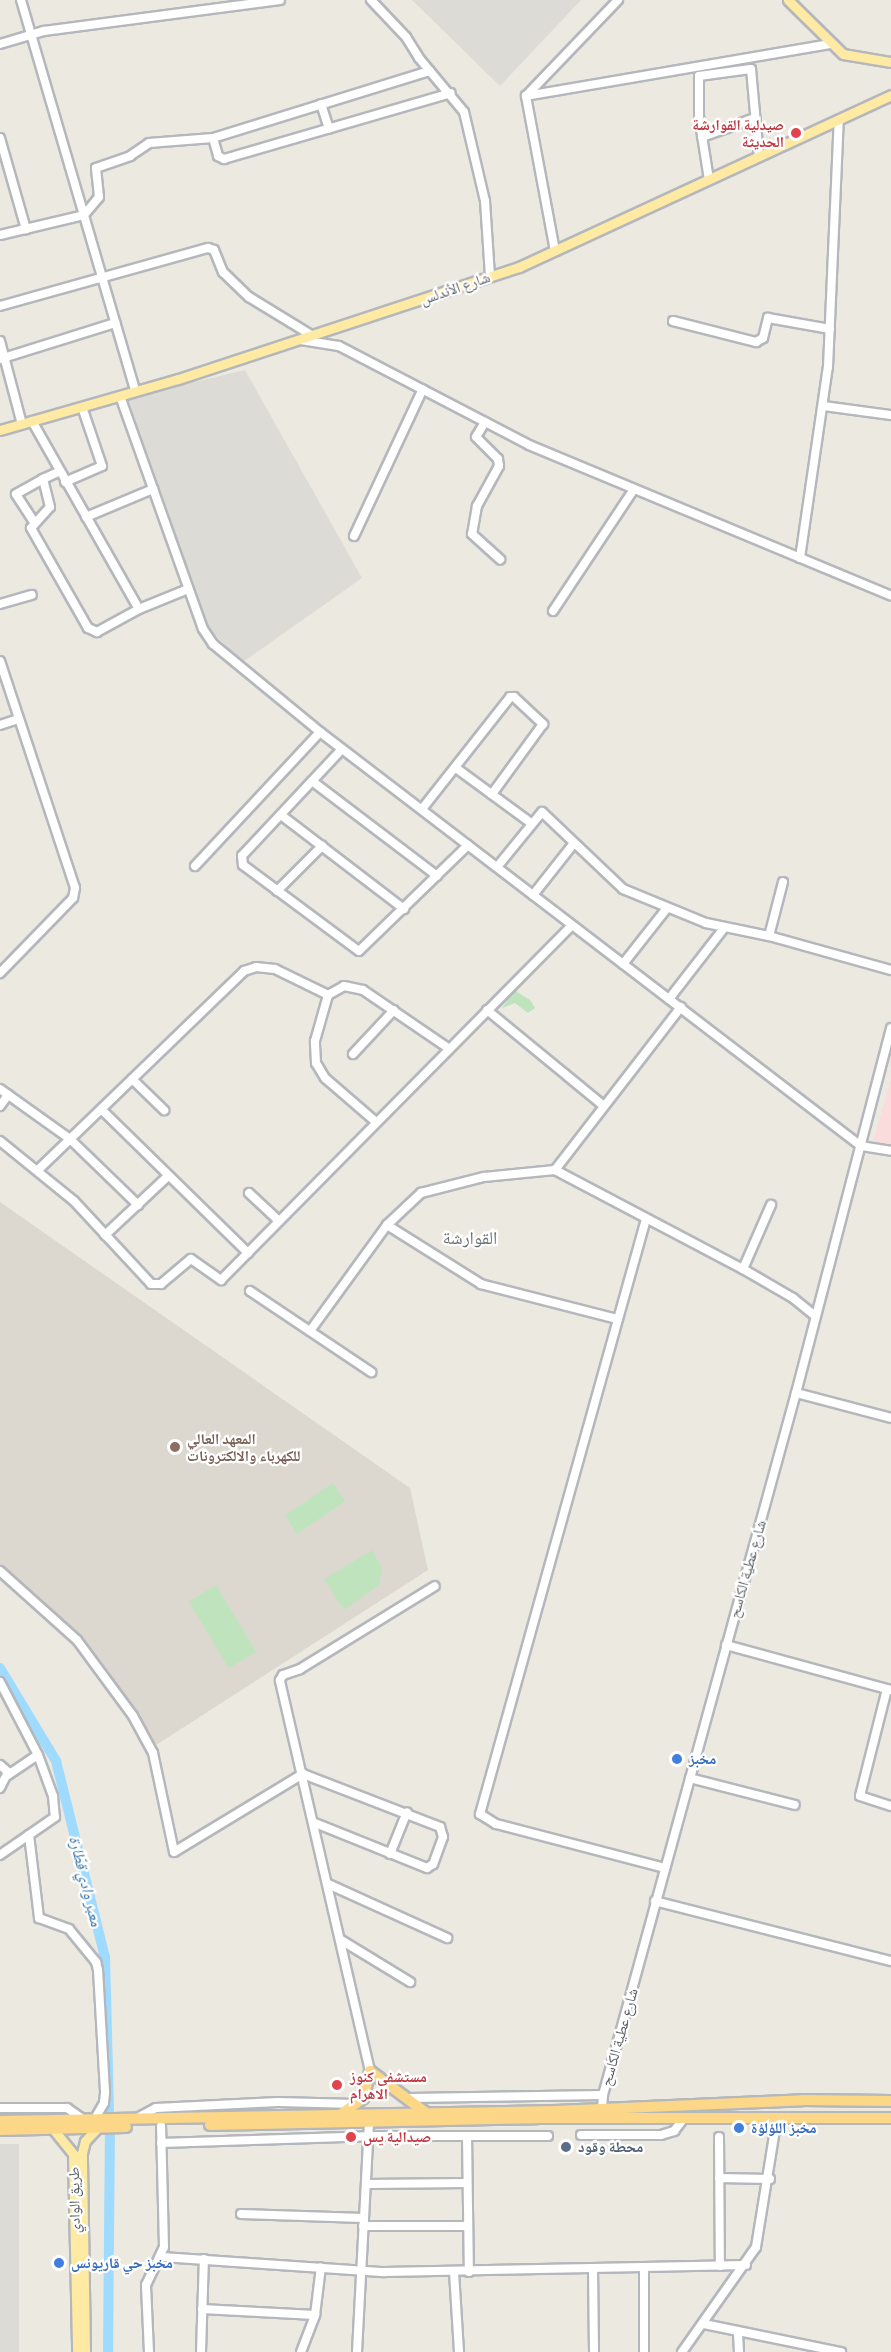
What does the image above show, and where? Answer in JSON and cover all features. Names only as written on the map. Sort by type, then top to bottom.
[{"type":"highway","points":[[340,2115],[357,2104],[370,2071],[410,2098],[425,2112]]},
{"type":"highway","points":[[803,2100],[812,2103],[815,2110],[806,2120]]},
{"type":"highway","points":[[0,2130],[51,2124],[234,2116],[602,2109],[803,2100],[891,2101]]},
{"type":"highway","points":[[843,2121],[833,2110],[844,2101]]},
{"type":"highway","points":[[0,2121],[51,2124],[92,2122],[161,2126],[684,2118],[843,2121],[891,2118]]},
{"type":"main road","points":[[788,0],[831,44],[851,58],[891,62]]},
{"type":"main road","name":"شارع الأندلس","points":[[0,430],[120,396],[301,340],[490,276],[555,251],[891,95]]},
{"type":"main road","name":"طريق الوادي","points":[[85,2352],[81,2320],[78,2153],[86,2141],[92,2122]]},
{"type":"main road","name":"طريق الوادي","points":[[51,2124],[78,2153]]},
{"type":"main road","name":"طريق الوادي","points":[[77,2352],[81,2320]]},
{"type":"street","points":[[21,0],[135,391]]},
{"type":"street","points":[[0,44],[31,35],[280,0]]},
{"type":"street","points":[[370,0],[406,37],[430,71],[451,93],[467,120],[485,201],[490,276]]},
{"type":"street","points":[[526,96],[618,0]]},
{"type":"street","points":[[526,96],[831,44]]},
{"type":"street","points":[[709,180],[702,137],[699,76],[750,68],[759,157]]},
{"type":"street","points":[[0,235],[84,215],[99,197],[96,168],[130,156],[149,143],[213,138],[430,71]]},
{"type":"street","points":[[213,138],[218,156],[224,159],[451,93]]},
{"type":"street","points":[[526,96],[555,251]]},
{"type":"street","points":[[321,104],[329,129]]},
{"type":"street","points":[[702,137],[755,118]]},
{"type":"street","points":[[800,558],[824,406],[830,329],[839,120]]},
{"type":"street","points":[[0,138],[26,229]]},
{"type":"street","points":[[0,306],[101,275],[208,248],[214,250],[223,272],[249,297],[313,336]]},
{"type":"street","points":[[673,321],[756,342],[763,338],[768,318],[830,329]]},
{"type":"street","points":[[2,358],[115,323]]},
{"type":"street","points":[[301,340],[339,346],[485,422],[634,489],[891,596]]},
{"type":"street","points":[[0,341],[2,358],[27,422],[140,609]]},
{"type":"street","points":[[354,536],[423,389]]},
{"type":"street","points":[[120,396],[203,629],[213,644],[320,732],[861,1146],[891,1151]]},
{"type":"street","points":[[824,406],[891,415]]},
{"type":"street","points":[[65,482],[102,466],[81,407]]},
{"type":"street","points":[[485,422],[476,437],[498,459],[499,466],[477,506],[471,534],[500,559]]},
{"type":"street","points":[[34,522],[16,494],[58,472]]},
{"type":"street","points":[[43,479],[50,507],[34,522],[31,528],[92,631],[189,589]]},
{"type":"street","points":[[86,517],[153,489]]},
{"type":"street","points":[[553,611],[634,489]]},
{"type":"street","points":[[0,604],[32,595]]},
{"type":"street","points":[[0,660],[75,888],[73,898],[0,973]]},
{"type":"street","points":[[422,809],[510,697],[517,699],[543,721],[543,727],[492,794]]},
{"type":"street","points":[[0,725],[19,719]]},
{"type":"street","points":[[195,866],[320,732]]},
{"type":"street","points":[[342,749],[240,859],[243,865],[357,951],[404,909],[468,845]]},
{"type":"street","points":[[456,768],[531,823]]},
{"type":"street","points":[[312,781],[437,876]]},
{"type":"street","points":[[497,867],[531,823],[545,813],[623,889],[667,908],[724,928],[769,936],[891,970]]},
{"type":"street","points":[[281,814],[404,909]]},
{"type":"street","points":[[533,895],[574,843]]},
{"type":"street","points":[[277,891],[322,846]]},
{"type":"street","points":[[769,936],[783,882]]},
{"type":"street","points":[[624,964],[667,908]]},
{"type":"street","points":[[0,1141],[39,1169],[151,1284],[156,1285],[191,1259],[221,1280],[572,925]]},
{"type":"street","points":[[669,999],[724,928]]},
{"type":"street","points":[[39,1169],[250,968],[275,969],[328,995],[353,986],[394,1010],[448,1048]]},
{"type":"street","points":[[328,995],[315,1041],[316,1063],[325,1078],[376,1122]]},
{"type":"street","points":[[555,1170],[681,1008]]},
{"type":"street","points":[[353,1054],[394,1010]]},
{"type":"street","points":[[487,1010],[604,1106]]},
{"type":"street","name":"شارع عطية الكاسح","points":[[602,2109],[603,2095],[796,1393],[891,1028]]},
{"type":"street","points":[[132,1079],[164,1110]]},
{"type":"street","points":[[0,1089],[70,1139],[138,1205]]},
{"type":"street","points":[[0,1106],[8,1095]]},
{"type":"street","points":[[101,1109],[248,1253]]},
{"type":"street","points":[[310,1331],[387,1225],[406,1204],[432,1188],[484,1177],[555,1170],[743,1269],[793,1298],[815,1316]]},
{"type":"street","points":[[105,1235],[168,1176]]},
{"type":"street","points":[[249,1193],[279,1221]]},
{"type":"street","points":[[743,1269],[771,1205]]},
{"type":"street","points":[[646,1219],[616,1319],[480,1814],[496,1824],[665,1868]]},
{"type":"street","points":[[387,1225],[481,1284],[616,1319]]},
{"type":"street","points":[[250,1291],[371,1372]]},
{"type":"street","points":[[796,1393],[891,1418]]},
{"type":"street","points":[[0,1571],[77,1640],[133,1716],[153,1753],[174,1852],[179,1852],[303,1774]]},
{"type":"street","points":[[370,2071],[281,1677],[435,1586]]},
{"type":"street","points":[[726,1645],[889,1689],[860,1796],[891,1806]]},
{"type":"street","points":[[0,1682],[38,1755],[53,1796],[55,1817],[0,1855]]},
{"type":"street","points":[[0,1788],[8,1775],[38,1755]]},
{"type":"street","points":[[0,1765],[8,1775]]},
{"type":"street","points":[[303,1774],[407,1812],[442,1829],[443,1837],[433,1864],[425,1868],[315,1823]]},
{"type":"street","points":[[690,1778],[795,1805]]},
{"type":"street","points":[[390,1854],[407,1812]]},
{"type":"street","points":[[0,2108],[73,2109],[92,2122],[104,2103],[98,1970],[69,1929],[39,1918],[29,1835]]},
{"type":"street","points":[[328,1884],[447,1938]]},
{"type":"street","points":[[655,1901],[891,1961]]},
{"type":"street","points":[[340,1940],[410,1982]]},
{"type":"street","points":[[410,2098],[509,2099],[603,2095]]},
{"type":"street","points":[[509,2099],[509,2111]]},
{"type":"street","points":[[132,2120],[156,2108],[233,2104],[357,2104]]},
{"type":"street","points":[[233,2104],[234,2116]]},
{"type":"street","points":[[49,2108],[51,2124]]},
{"type":"street","points":[[581,2135],[661,2135],[674,2131],[684,2118]]},
{"type":"street","points":[[682,2352],[746,2265],[756,2247],[770,2179],[777,2118]]},
{"type":"street","points":[[357,2352],[369,2123]]},
{"type":"street","points":[[149,2352],[146,2285],[162,2257],[161,2126]]},
{"type":"street","points":[[161,2143],[368,2136],[548,2136]]},
{"type":"street","points":[[467,2136],[469,2272]]},
{"type":"street","points":[[719,2137],[720,2266]]},
{"type":"street","points":[[719,2178],[770,2179]]},
{"type":"street","points":[[367,2184],[467,2183]]},
{"type":"street","points":[[241,2214],[468,2226]]},
{"type":"street","points":[[162,2257],[360,2271],[469,2272],[746,2265]]},
{"type":"street","points":[[201,2352],[204,2259]]},
{"type":"street","points":[[301,2352],[315,2315],[321,2267]]},
{"type":"street","points":[[644,2267],[644,2352]]},
{"type":"street","points":[[593,2269],[594,2352]]},
{"type":"street","points":[[454,2272],[459,2352]]},
{"type":"street","points":[[202,2310],[315,2315]]},
{"type":"street","points":[[704,2324],[738,2333],[841,2352]]},
{"type":"street","points":[[738,2333],[739,2352]]},
{"type":"shaded area","points":[[412,0],[581,0],[500,86]]},
{"type":"shaded area","points":[[245,370],[362,578],[243,662],[209,629],[128,398]]},
{"type":"shaded area","points":[[891,1079],[891,1146],[873,1142]]},
{"type":"shaded area","name":"المعهد العالي للكهرباء والالكترونات","points":[[0,1202],[410,1488],[428,1570],[153,1747],[77,1640],[0,1568]]},
{"type":"shaded area","points":[[0,2144],[19,2144],[19,2352],[0,2352]]},
{"type":"green space","points":[[514,990],[530,1000],[535,1008],[528,1013],[515,1003],[502,1008]]},
{"type":"green space","points":[[333,1483],[345,1501],[297,1534],[285,1515]]},
{"type":"green space","points":[[372,1550],[382,1568],[379,1585],[344,1610],[324,1579]]},
{"type":"green space","points":[[216,1585],[256,1652],[229,1668],[189,1601]]},
{"type":"waterway","name":"معبر وادي قطّارة","points":[[0,1668],[56,1761],[105,1957],[109,2110]]},
{"type":"waterway","name":"معبر وادي قطّارة","points":[[108,2352],[110,2131]]},
{"type":"place","name":"صيدلية القوارشة الحديثة","points":[[796,133]]},
{"type":"place","name":"المعهد العالي للكهرباء والالكترونات","points":[[175,1447]]},
{"type":"place","name":"مخبز","points":[[677,1759]]},
{"type":"place","name":"مستشفى كنوز الاهرام","points":[[337,2085]]},
{"type":"place","name":"مخبز اللؤلؤة","points":[[739,2128]]},
{"type":"place","name":"صيدالية يس","points":[[351,2137]]},
{"type":"place","name":"محطة وقود","points":[[566,2147]]},
{"type":"place","name":"مخبز حي قاريونس","points":[[59,2263]]},
{"type":"district","name":"القوارشة","points":[[470,1237]]}]
